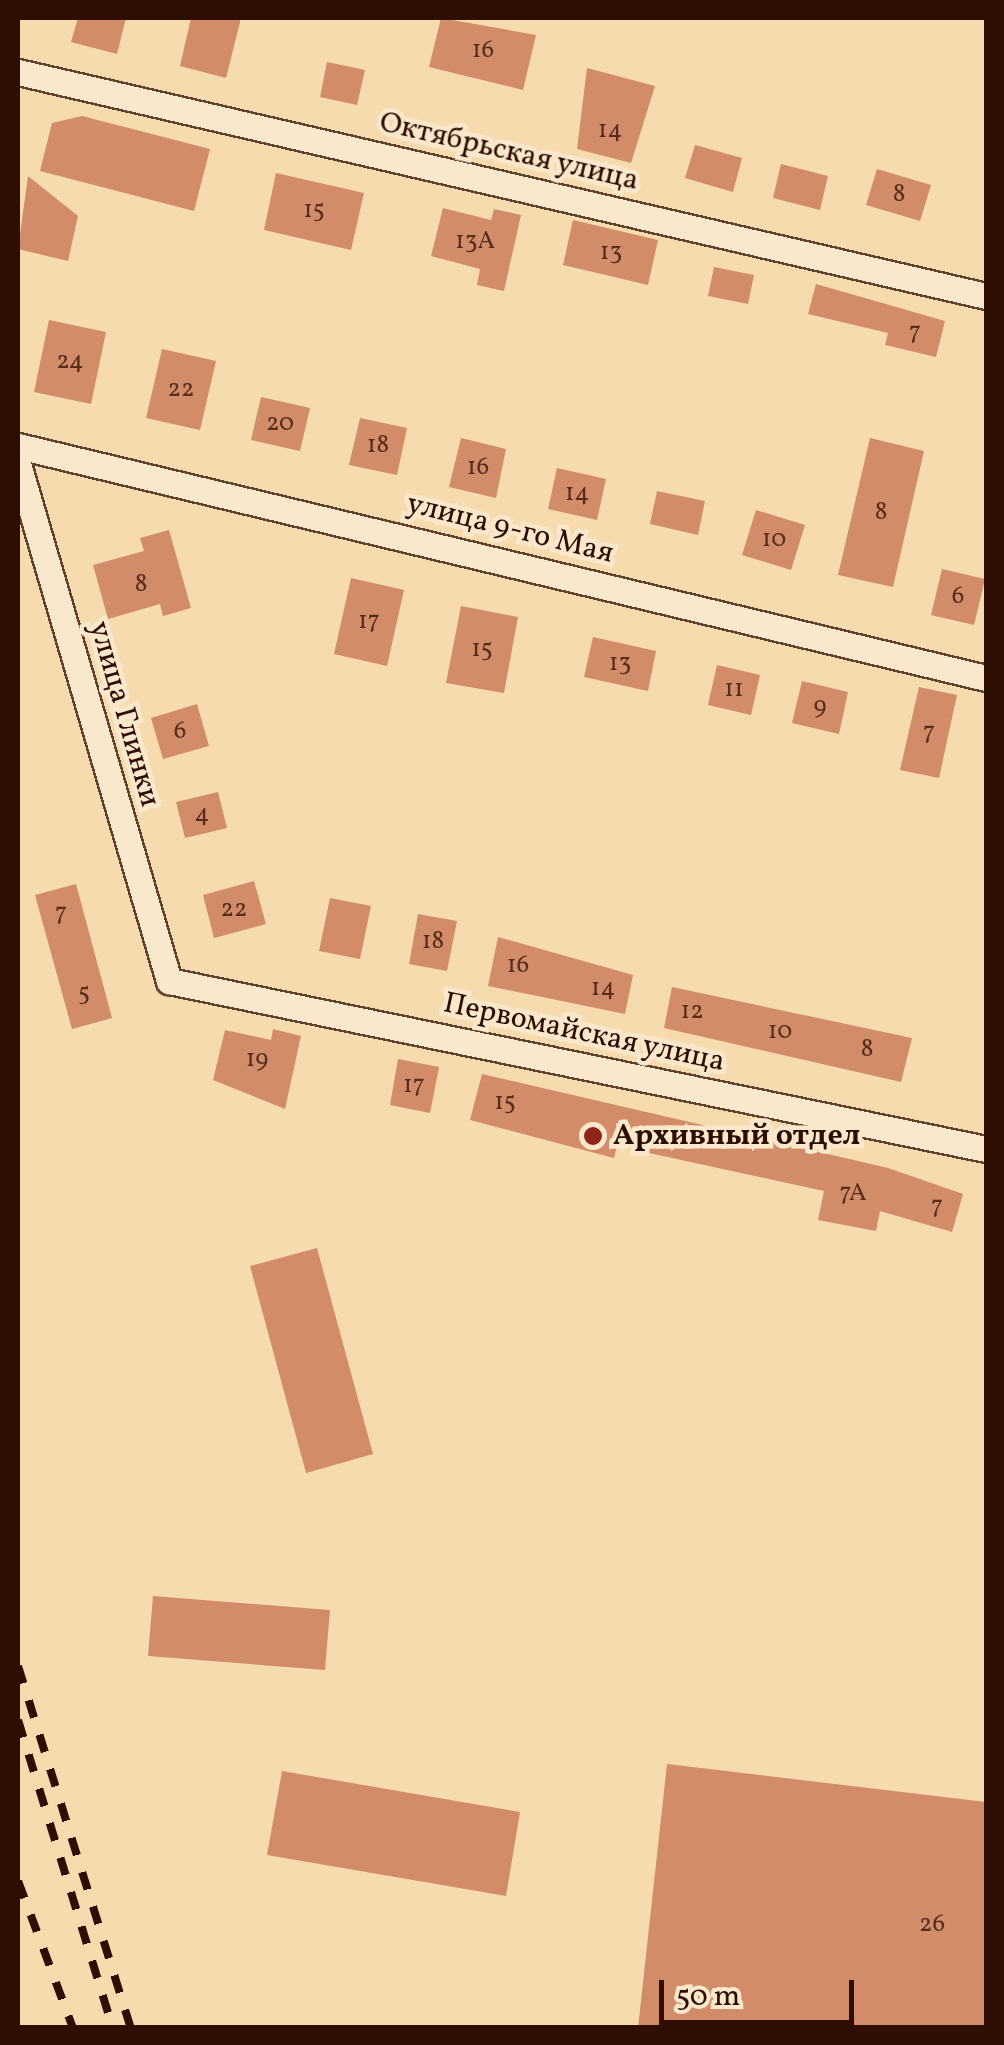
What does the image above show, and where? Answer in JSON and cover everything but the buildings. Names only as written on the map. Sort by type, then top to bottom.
[{"type":"street","name":"Октябрьская улица","points":[[18,72],[986,296]]},
{"type":"street","name":"улица 9-го Мая","points":[[18,446],[986,678]]},
{"type":"street","name":"улица Глинки","points":[[18,464],[169,981]]},
{"type":"street","name":"Первомайская улица","points":[[169,981],[986,1148]]},
{"type":"railway","points":[[18,1666],[131,2028]]},
{"type":"railway","points":[[18,1720],[113,2028]]},
{"type":"railway","points":[[18,1881],[73,2028]]},
{"type":"place","name":"Архивный отдел","points":[[593,1136]]}]
